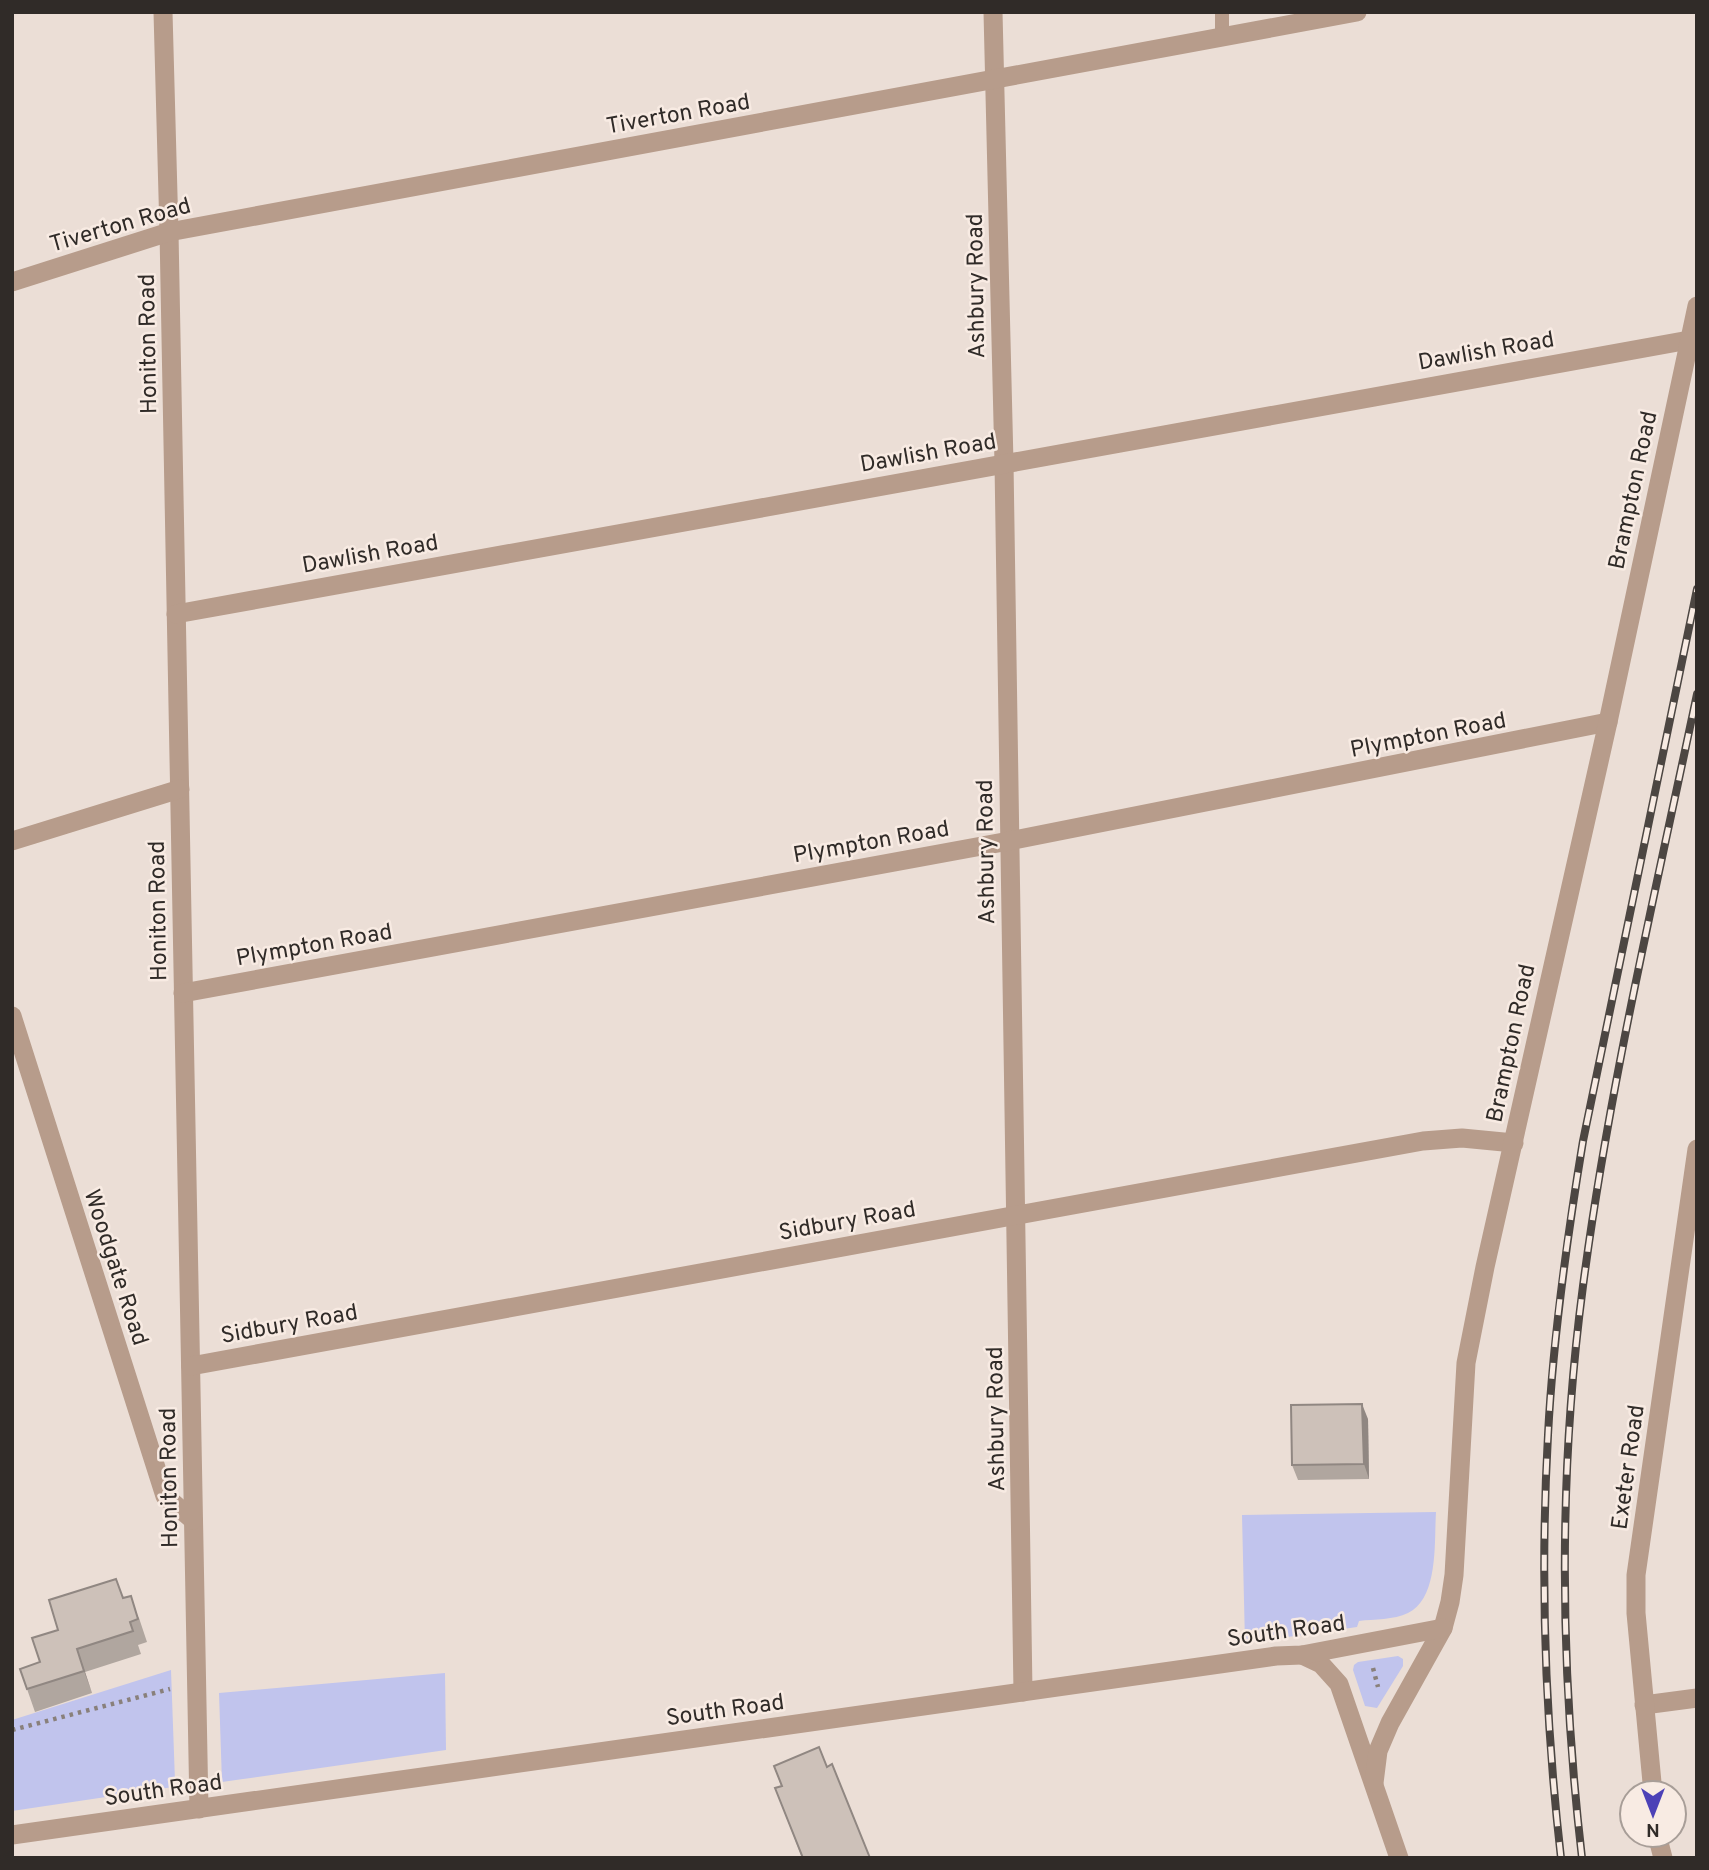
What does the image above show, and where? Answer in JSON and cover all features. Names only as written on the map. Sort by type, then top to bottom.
[{"type":"street","name":"Honiton Road","points":[[163,12],[199,1809]]},
{"type":"street","name":"Ashbury Road","points":[[993,12],[1004,463],[1023,1692]]},
{"type":"street","name":"Tiverton Road","points":[[12,282],[169,232],[1357,12]]},
{"type":"street","name":"Brampton Road","points":[[1374,1783],[1378,1751],[1390,1723],[1443,1628],[1450,1602],[1454,1575],[1465,1363],[1608,722],[1697,306]]},
{"type":"street","name":"Dawlish Road","points":[[176,614],[1689,340]]},
{"type":"street","name":"Plympton Road","points":[[183,993],[1010,841],[1608,722]]},
{"type":"street","points":[[12,841],[180,789]]},
{"type":"street","name":"Woodgate Road","points":[[12,1016],[165,1496],[193,1520]]},
{"type":"street","name":"Sidbury Road","points":[[191,1366],[1423,1140],[1462,1138],[1514,1143]]},
{"type":"street","name":"Exeter Road","points":[[1652,1779],[1636,1613],[1636,1575],[1697,1149]]},
{"type":"street","name":"South Road","points":[[12,1835],[1276,1656],[1302,1655],[1443,1628]]},
{"type":"street","points":[[1302,1655],[1321,1664],[1335,1677],[1399,1858]]},
{"type":"street","points":[[1644,1705],[1697,1698]]},
{"type":"lane","points":[[1222,12],[1223,37]]},
{"type":"path","points":[[1370,1660],[1381,1698]]},
{"type":"path","points":[[12,1730],[177,1687]]},
{"type":"shaded area","points":[[1436,1512],[1430,1582],[1418,1606],[1408,1613],[1359,1621],[1357,1627],[1245,1643],[1242,1515]]},
{"type":"shaded area","points":[[1398,1656],[1403,1659],[1403,1666],[1377,1708],[1365,1706],[1353,1670],[1354,1665],[1358,1662]]},
{"type":"shaded area","points":[[171,1670],[175,1781],[173,1787],[12,1811],[12,1720]]},
{"type":"shaded area","points":[[445,1673],[446,1750],[222,1782],[219,1693]]},
{"type":"building","points":[[1362,1404],[1364,1464],[1292,1465],[1291,1405]]},
{"type":"building","points":[[116,1579],[123,1598],[131,1596],[138,1619],[130,1622],[133,1631],[77,1649],[84,1671],[27,1689],[20,1669],[40,1662],[32,1638],[58,1630],[49,1600]]},
{"type":"building","points":[[819,1747],[827,1767],[832,1764],[870,1858],[803,1858],[775,1788],[782,1786],[774,1766]]},
{"type":"railway","points":[[1561,1858],[1551,1753],[1544,1594],[1548,1435],[1557,1324],[1583,1141],[1697,589]]},
{"type":"railway","points":[[1582,1858],[1569,1715],[1565,1572],[1569,1428],[1575,1357],[1606,1137],[1634,989],[1697,694]]}]
